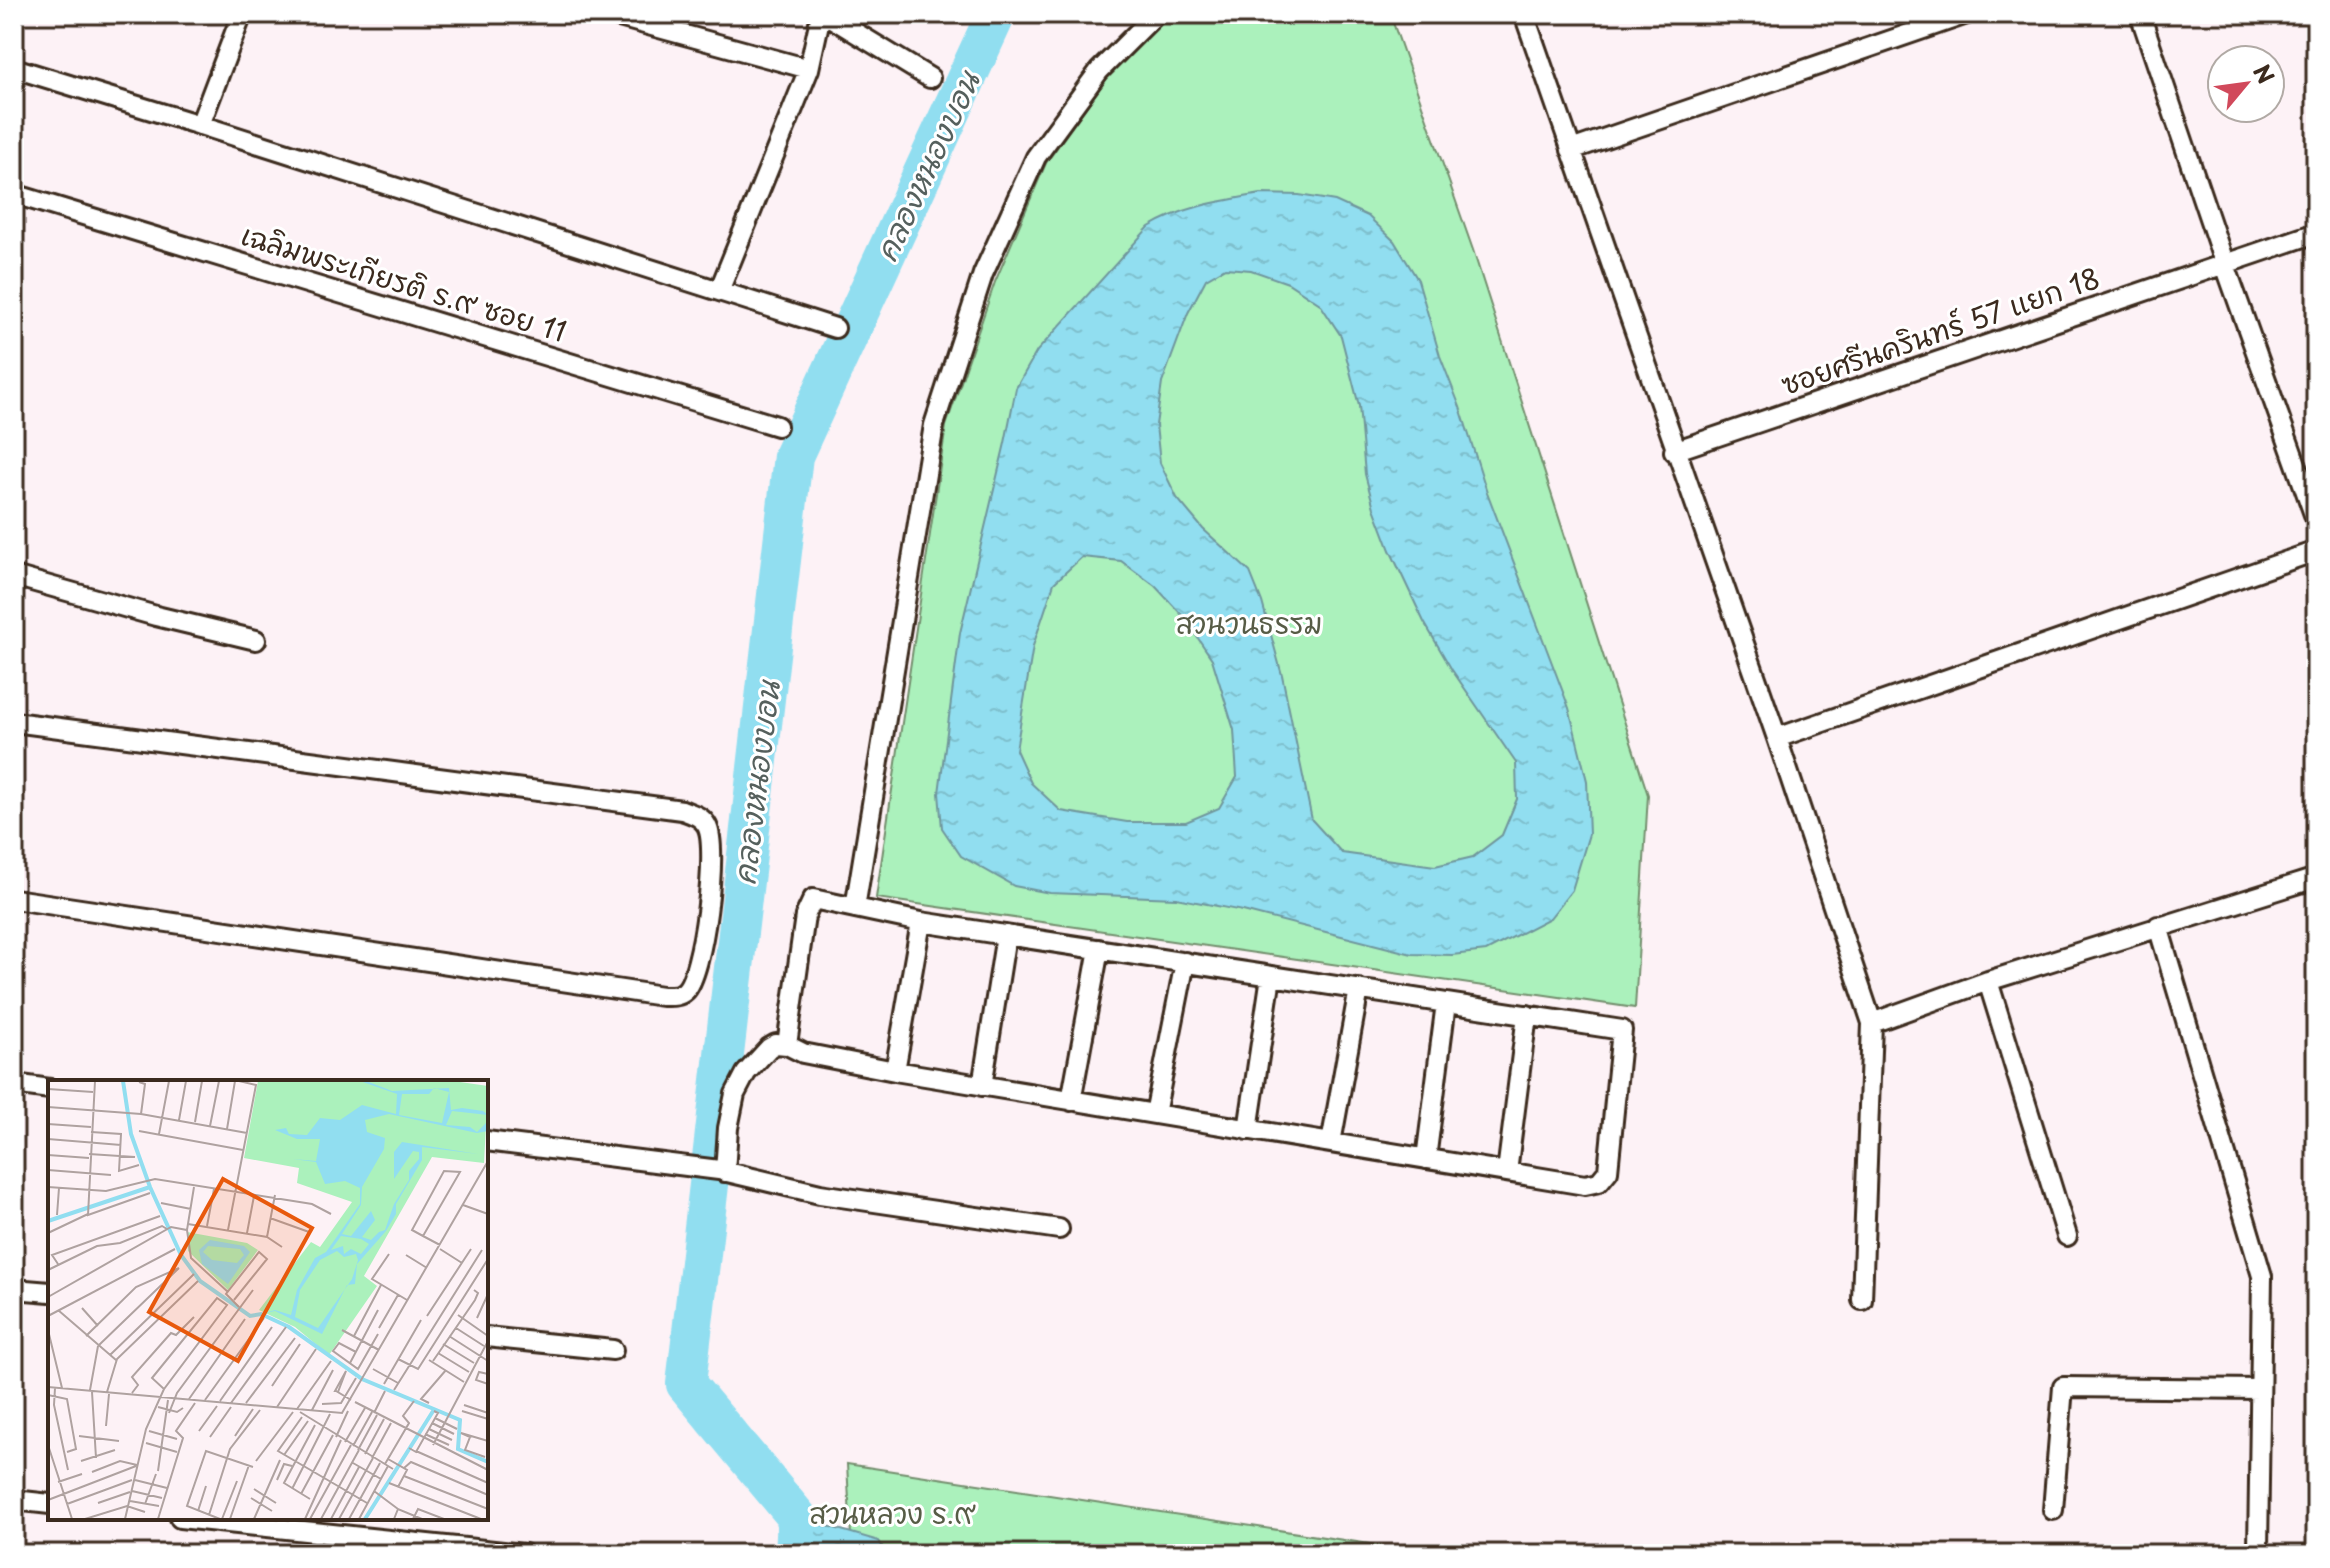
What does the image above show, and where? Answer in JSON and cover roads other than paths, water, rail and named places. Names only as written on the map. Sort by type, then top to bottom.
[{"type":"street","points":[[200,125],[242,14]]},
{"type":"street","points":[[608,14],[809,69]]},
{"type":"street","points":[[719,291],[809,69],[823,14],[930,78]]},
{"type":"street","points":[[855,908],[934,425],[983,274],[1036,157],[1099,71],[1156,14]]},
{"type":"street","points":[[1524,14],[1674,451],[1777,738],[1872,1023],[1862,1300]]},
{"type":"street","points":[[1571,150],[1967,14]]},
{"type":"street","points":[[2140,14],[2316,520]]},
{"type":"street","points":[[14,68],[835,328]]},
{"type":"street","name":"เฉลิมพระเกียรติ ร.๙ ซอย 11","points":[[14,194],[777,426]]},
{"type":"street","name":"ซอยศรีนครินทร์ 57 แยก 18","points":[[1674,451],[2316,233]]},
{"type":"street","points":[[1777,738],[2316,551]]},
{"type":"street","points":[[14,576],[256,640]]},
{"type":"street","points":[[14,722],[682,810],[699,817],[708,827],[713,865],[698,962],[689,986],[684,993],[676,996],[14,899]]},
{"type":"street","points":[[1872,1023],[1988,981],[2316,878]]},
{"type":"street","points":[[722,1171],[735,1094],[761,1054],[776,1044],[787,1045],[803,1053],[895,1071],[1585,1185],[1599,1182],[1608,1171],[1622,1030],[921,922],[813,899],[805,916],[787,1045]]},
{"type":"street","points":[[895,1071],[921,922]]},
{"type":"street","points":[[2158,926],[2262,1276],[2258,1549]]},
{"type":"street","points":[[982,1086],[1006,935]]},
{"type":"street","points":[[1071,1101],[1099,949]]},
{"type":"street","points":[[1155,1114],[1185,962]]},
{"type":"street","points":[[1248,1130],[1271,976]]},
{"type":"street","points":[[1988,981],[2067,1236]]},
{"type":"street","points":[[1331,1143],[1359,989]]},
{"type":"street","points":[[1426,1159],[1446,1003]]},
{"type":"street","points":[[1507,1172],[1527,1015]]},
{"type":"street","points":[[14,1084],[48,1089]]},
{"type":"street","points":[[488,1141],[722,1171],[820,1194],[1059,1229]]},
{"type":"street","points":[[14,1289],[48,1292]]},
{"type":"street","points":[[488,1337],[613,1350]]},
{"type":"street","points":[[2053,1510],[2063,1387],[2260,1389]]},
{"type":"street","points":[[14,1500],[48,1504]]},
{"type":"street","points":[[199,1520],[524,1554]]},
{"type":"water","points":[[1261,194],[1299,195],[1335,201],[1368,216],[1394,241],[1418,280],[1440,356],[1487,492],[1569,708],[1587,781],[1589,834],[1572,890],[1550,918],[1486,951],[1452,955],[1412,954],[1243,911],[1176,898],[1050,893],[1014,886],[961,856],[942,828],[939,793],[960,633],[1016,388],[1037,351],[1149,227],[1189,209]],"holes":[[[1225,268],[1251,270],[1288,283],[1320,304],[1341,336],[1359,406],[1365,474],[1390,550],[1424,622],[1452,670],[1516,763],[1517,799],[1502,835],[1473,857],[1435,866],[1342,853],[1312,820],[1282,675],[1262,602],[1250,572],[1203,529],[1177,498],[1160,463],[1156,425],[1162,383],[1188,313],[1206,279]],[[1082,557],[1121,561],[1155,586],[1183,616],[1212,659],[1234,730],[1237,777],[1219,808],[1186,822],[1127,822],[1061,811],[1031,783],[1016,750],[1033,646],[1054,583]]]},
{"type":"water","points":[[797,1517],[879,1541],[887,1554],[795,1554]]},
{"type":"waterway","name":"คลองหนองบอน","points":[[795,1554],[797,1517],[686,1384],[793,456],[996,14]]},
{"type":"park label","name":"สวนวนธรรม","points":[[1249,622]]},
{"type":"park label","name":"สวนหลวง ร.๙","points":[[892,1512]]}]
